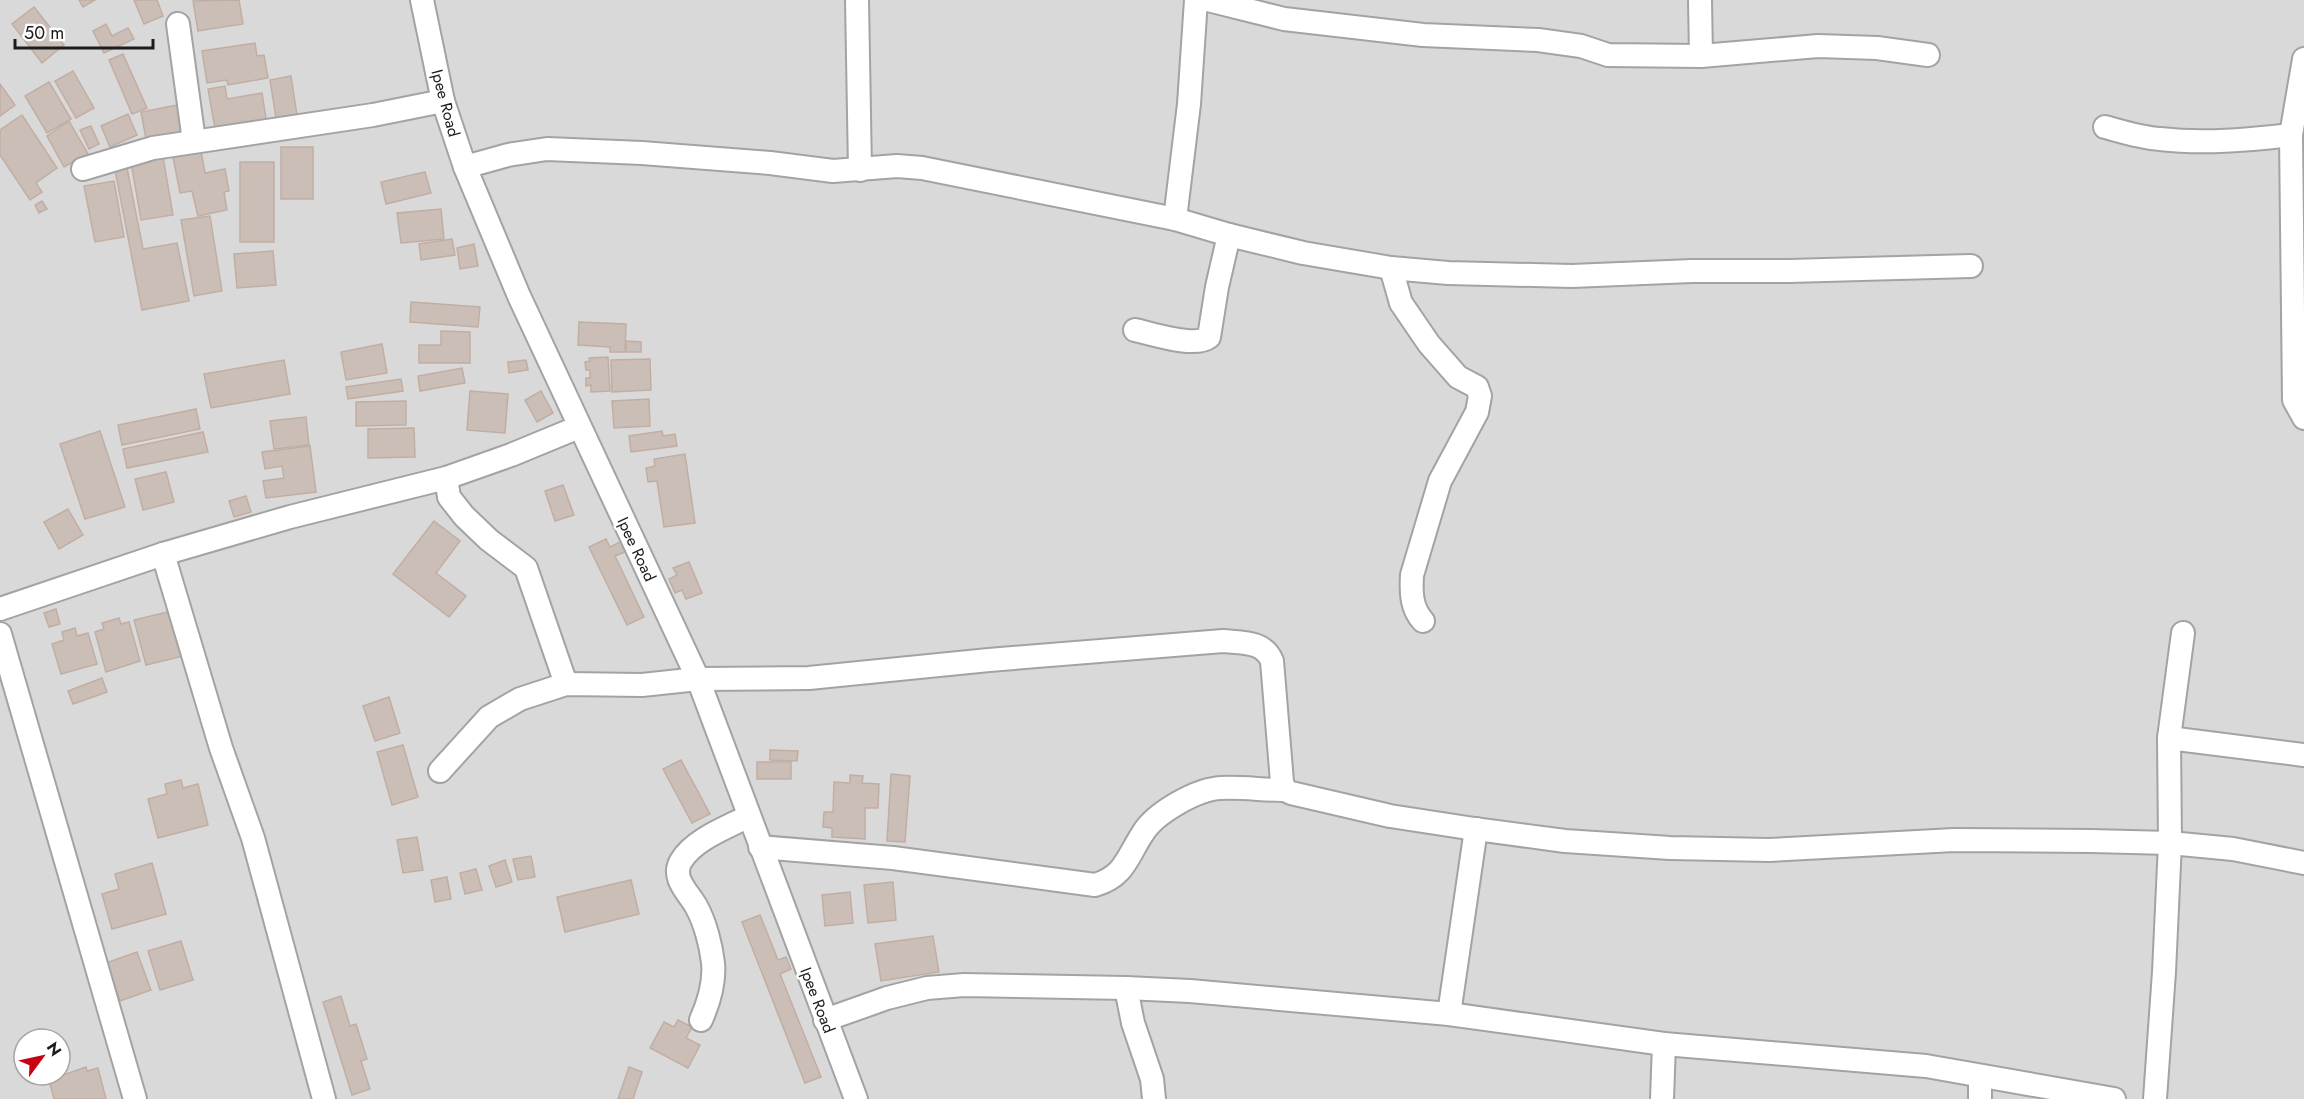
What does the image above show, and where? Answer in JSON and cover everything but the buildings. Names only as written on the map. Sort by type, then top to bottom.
[{"type":"street","name":"Ipee Road","points":[[422,0],[443,101],[465,167],[519,296],[698,679],[856,1099]]},
{"type":"street","points":[[857,0],[860,170]]},
{"type":"street","points":[[1175,219],[1189,104],[1196,0]]},
{"type":"street","points":[[1208,0],[1284,19],[1423,35],[1538,40],[1581,46],[1608,55],[1701,56],[1818,46],[1877,48],[1928,55]]},
{"type":"street","points":[[1700,0],[1701,56]]},
{"type":"street","points":[[178,24],[194,141]]},
{"type":"street","points":[[2304,58],[2291,135],[2294,400],[2304,417]]},
{"type":"street","points":[[83,169],[153,148],[373,115],[443,101]]},
{"type":"street","points":[[2105,127],[2157,139],[2191,142],[2291,135]]},
{"type":"street","points":[[465,167],[507,155],[547,149],[770,163],[833,171],[897,166],[922,168],[1175,219],[1229,236],[1303,253],[1391,268],[1448,273],[1572,276],[1692,271],[1790,272],[1971,266]]},
{"type":"street","points":[[1135,330],[1198,342],[1209,337],[1217,286],[1229,236]]},
{"type":"street","points":[[1391,268],[1401,303],[1429,344],[1458,377],[1477,387],[1480,396],[1477,412],[1440,482],[1412,575],[1414,607],[1424,621]]},
{"type":"street","points":[[0,609],[163,554],[290,517],[446,477],[511,455],[579,427]]},
{"type":"street","points":[[446,477],[449,497],[464,516],[489,540],[526,568],[566,684]]},
{"type":"street","points":[[163,554],[221,748],[254,838],[324,1099]]},
{"type":"street","points":[[2155,1099],[2170,843],[2169,738],[2183,633]]},
{"type":"street","points":[[0,634],[135,1099]]},
{"type":"street","points":[[440,771],[489,717],[520,699],[566,684],[642,685],[698,679],[809,678],[978,661],[1223,641],[1260,645],[1269,653],[1272,661],[1282,782],[1285,790]]},
{"type":"street","points":[[2169,738],[2304,755]]},
{"type":"street","points":[[760,847],[893,858],[1095,885],[1110,880],[1122,870],[1144,830],[1168,810],[1203,792],[1220,788],[1285,790],[1390,816],[1565,841],[1681,849],[1769,850],[1954,840],[2170,843],[2233,849],[2304,863]]},
{"type":"street","points":[[701,1020],[709,1003],[713,985],[713,963],[709,941],[696,906],[685,892],[679,878],[678,868],[682,860],[702,841],[749,816]]},
{"type":"street","points":[[1449,1014],[1476,828]]},
{"type":"street","points":[[825,1020],[887,998],[927,988],[964,986],[1190,991],[1449,1014],[1664,1044],[1926,1066],[2114,1099]]},
{"type":"street","points":[[1126,988],[1133,1023],[1152,1079],[1154,1099]]},
{"type":"street","points":[[1662,1099],[1664,1044]]},
{"type":"street","points":[[1980,1076],[1980,1099]]},
{"type":"shaded area","points":[[0,0],[2304,0],[2304,1099],[0,1099]]}]
